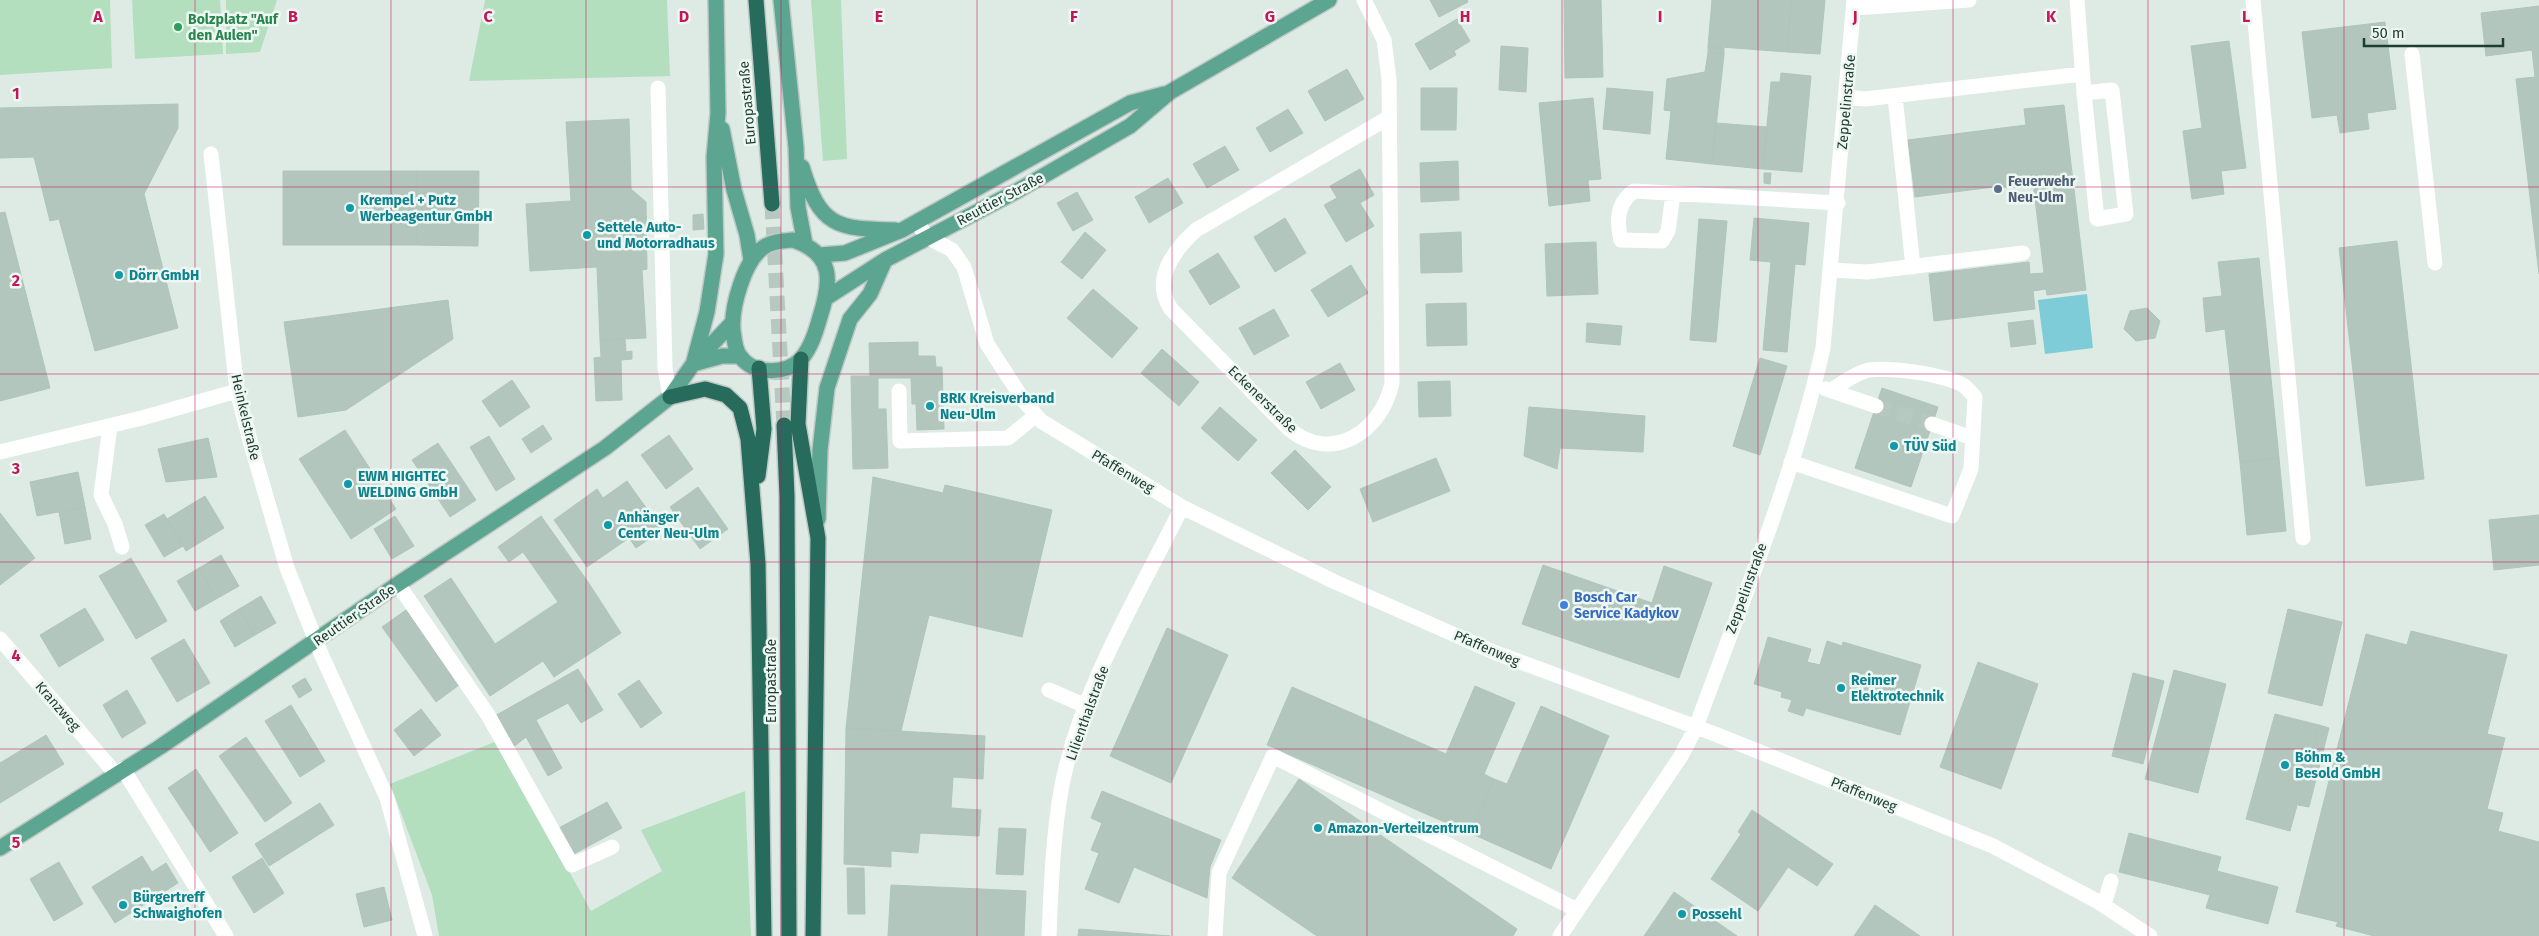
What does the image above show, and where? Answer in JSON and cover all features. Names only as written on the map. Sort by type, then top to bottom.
[{"type":"highway","name":"Europastraße","points":[[756,0],[772,204]]},
{"type":"highway","points":[[801,359],[798,424],[818,538],[814,936]]},
{"type":"highway","points":[[754,504],[764,429],[759,368]]},
{"type":"highway","points":[[670,397],[704,389],[720,393],[734,400],[745,422],[758,564],[764,936]]},
{"type":"highway","name":"Europastraße","points":[[784,425],[787,506],[788,936]]},
{"type":"main road","points":[[716,0],[718,113],[714,157],[714,278],[693,364],[722,356],[740,356],[759,368],[773,371],[788,368],[801,359],[810,346],[826,298],[828,280],[820,255],[805,244],[793,240],[779,241],[763,247],[751,260],[739,289],[732,323],[734,339],[740,356]]},
{"type":"main road","points":[[781,0],[796,147],[798,207],[805,244]]},
{"type":"main road","name":"Reuttier Straße","points":[[826,298],[886,260],[1017,191],[1130,126],[1170,92],[1329,0]]},
{"type":"main road","name":"Reuttier Straße","points":[[820,255],[845,253],[902,230],[1130,103],[1170,92]]},
{"type":"main road","points":[[718,113],[734,190],[747,235],[751,260]]},
{"type":"main road","points":[[796,147],[814,201],[830,219],[853,228],[902,230]]},
{"type":"main road","points":[[818,538],[820,450],[826,388],[850,319],[870,294],[886,260]]},
{"type":"main road","name":"Reuttier Straße","points":[[0,848],[605,448],[670,397],[693,364],[732,323]]},
{"type":"street","name":"Eckenerstraße","points":[[1364,0],[1384,40],[1389,79],[1392,383],[1389,398],[1377,419],[1353,438],[1337,443],[1309,440],[1289,429],[1171,309],[1164,290],[1166,270],[1174,253],[1196,230],[1388,118]]},
{"type":"street","points":[[1854,4],[1969,0]]},
{"type":"street","points":[[2077,0],[2082,74],[2097,219],[2126,214],[2112,90],[2084,93]]},
{"type":"street","points":[[2253,0],[2303,538]]},
{"type":"street","name":"Zeppelinstraße","points":[[1560,936],[1681,756],[1696,727],[1791,462],[1823,348],[1838,203],[1854,4]]},
{"type":"street","points":[[2412,54],[2435,264]]},
{"type":"street","points":[[1846,97],[1865,99],[2082,74]]},
{"type":"street","points":[[658,88],[664,368],[670,397]]},
{"type":"street","points":[[1894,96],[1913,267]]},
{"type":"street","name":"Heinkelstraße","points":[[211,154],[237,391],[286,568],[316,640],[388,798],[425,936]]},
{"type":"street","points":[[1673,194],[1838,203]]},
{"type":"street","points":[[917,222],[927,237]]},
{"type":"street","name":"Pfaffenweg","points":[[927,237],[952,250],[964,267],[987,344],[1007,377],[1036,415],[1063,436],[1182,507],[1335,582],[1496,653],[1696,727],[1993,846],[2104,905],[2150,936]]},
{"type":"street","points":[[1831,270],[1867,272],[2023,253]]},
{"type":"street","points":[[1791,462],[1952,516],[1971,469],[1975,397],[1962,384],[1937,377],[1893,370],[1869,370],[1857,374],[1831,390]]},
{"type":"street","points":[[1814,385],[1876,406]]},
{"type":"street","points":[[0,452],[110,426],[237,391]]},
{"type":"street","points":[[899,391],[900,441],[1008,438],[1036,415]]},
{"type":"street","points":[[1932,424],[1972,438]]},
{"type":"street","points":[[110,426],[101,495],[115,524],[122,547]]},
{"type":"street","name":"Lilienthalstraße","points":[[1049,936],[1054,854],[1062,785],[1086,706],[1099,672],[1182,507]]},
{"type":"street","points":[[398,584],[488,715],[572,866],[612,847]]},
{"type":"street","name":"Kranzweg","points":[[0,639],[119,771],[226,936]]},
{"type":"street","points":[[1049,690],[1086,706]]},
{"type":"street","points":[[1215,936],[1219,873],[1273,756],[1577,910]]},
{"type":"street","points":[[2104,905],[2111,880]]},
{"type":"green space","points":[[0,0],[110,0],[112,68],[0,75]]},
{"type":"green space","name":"Bolzplatz \"Auf den Aulen\"","points":[[132,0],[220,0],[223,54],[135,59]]},
{"type":"green space","points":[[226,0],[277,0],[260,52],[226,54]]},
{"type":"green space","points":[[485,0],[667,0],[670,76],[469,81]]},
{"type":"green space","points":[[811,0],[841,0],[847,159],[823,161]]},
{"type":"green space","points":[[497,741],[591,911],[662,871],[641,830],[745,791],[751,936],[439,936],[432,895],[390,784]]},
{"type":"water","points":[[2087,294],[2093,348],[2045,354],[2038,300]]},
{"type":"building","points":[[1430,0],[1467,0],[1468,2],[1439,17]]},
{"type":"building","points":[[1564,0],[1601,0],[1603,77],[1565,78]]},
{"type":"building","points":[[1712,0],[1791,0],[1787,52],[1708,46]]},
{"type":"building","points":[[1791,0],[1825,0],[1820,54],[1787,52]]},
{"type":"building","points":[[2539,6],[2539,274],[2516,79],[2535,77],[2532,50],[2486,56],[2481,13]]},
{"type":"building","points":[[1457,19],[1470,41],[1454,51],[1456,55],[1430,70],[1415,44]]},
{"type":"building","points":[[2385,22],[2396,109],[2367,113],[2369,129],[2340,133],[2337,115],[2312,118],[2302,32]]},
{"type":"building","points":[[2229,41],[2246,168],[2221,171],[2224,194],[2192,199],[2183,131],[2202,128],[2191,46]]},
{"type":"building","points":[[1501,46],[1528,48],[1526,92],[1499,90]]},
{"type":"building","points":[[1708,46],[1724,48],[1724,54],[1708,53]]},
{"type":"building","points":[[1708,53],[1724,54],[1712,164],[1666,159],[1671,111],[1664,110],[1667,79],[1705,72]]},
{"type":"building","points":[[1347,69],[1364,99],[1325,121],[1308,91]]},
{"type":"building","points":[[1781,73],[1811,76],[1802,172],[1763,169],[1771,82],[1780,82]]},
{"type":"building","points":[[1421,88],[1457,88],[1456,130],[1421,130]]},
{"type":"building","points":[[1607,88],[1653,92],[1650,134],[1603,129]]},
{"type":"building","points":[[1593,98],[1601,179],[1588,180],[1590,201],[1549,206],[1539,103]]},
{"type":"building","name":"Dörr GmbH","points":[[178,104],[178,128],[144,194],[178,328],[95,351],[59,219],[50,221],[34,157],[0,158],[0,108]]},
{"type":"building","points":[[2064,105],[2086,290],[2047,295],[2046,289],[2033,291],[2035,309],[1934,321],[1929,274],[2029,262],[2030,274],[2044,273],[2033,182],[1915,197],[1908,140],[2026,125],[2024,109]]},
{"type":"building","points":[[1288,109],[1303,133],[1270,152],[1256,128]]},
{"type":"building","name":"Settele Auto- und Motorradhaus","points":[[629,119],[631,189],[646,202],[647,269],[642,270],[646,338],[600,340],[597,267],[530,271],[526,204],[571,201],[566,122]]},
{"type":"building","points":[[1716,123],[1767,127],[1763,169],[1712,164]]},
{"type":"building","points":[[1225,146],[1239,170],[1207,188],[1193,164]]},
{"type":"building","points":[[1458,161],[1459,200],[1421,202],[1420,163]]},
{"type":"building","points":[[1360,169],[1374,195],[1360,203],[1374,226],[1346,242],[1324,205],[1337,198],[1330,186]]},
{"type":"building","name":"Krempel + Putz Werbeagentur GmbH","points":[[283,171],[417,171],[417,245],[283,245]]},
{"type":"building","points":[[417,171],[479,171],[478,246],[417,245]]},
{"type":"building","points":[[1764,173],[1771,173],[1770,184],[1764,183]]},
{"type":"building","points":[[1168,178],[1183,203],[1149,223],[1135,197]]},
{"type":"building","points":[[1077,192],[1093,220],[1073,231],[1057,203]]},
{"type":"building","points":[[5,212],[50,388],[0,401],[0,213]]},
{"type":"building","points":[[703,214],[704,229],[693,230],[693,215]]},
{"type":"building","points":[[1285,218],[1306,253],[1275,272],[1254,237]]},
{"type":"building","points":[[1754,218],[1809,223],[1805,265],[1795,264],[1787,352],[1763,350],[1771,262],[1750,260]]},
{"type":"building","points":[[1699,219],[1727,221],[1716,342],[1690,340]]},
{"type":"building","points":[[1085,232],[1106,250],[1082,279],[1061,262]]},
{"type":"building","points":[[1461,232],[1462,272],[1421,273],[1420,234]]},
{"type":"building","points":[[2397,241],[2424,479],[2366,486],[2339,248]]},
{"type":"building","points":[[1596,242],[1598,294],[1547,296],[1545,244]]},
{"type":"building","points":[[1218,253],[1240,287],[1210,305],[1189,271]]},
{"type":"building","points":[[2259,258],[2279,458],[2240,462],[2225,329],[2206,332],[2203,298],[2222,296],[2218,262]]},
{"type":"building","points":[[1351,265],[1368,293],[1328,317],[1311,290]]},
{"type":"building","points":[[1093,289],[1138,328],[1112,358],[1067,318]]},
{"type":"building","points":[[448,300],[453,339],[346,410],[298,417],[284,322]]},
{"type":"building","points":[[1466,303],[1467,345],[1427,346],[1426,304]]},
{"type":"building","points":[[2147,308],[2160,321],[2155,338],[2136,341],[2124,329],[2130,311]]},
{"type":"building","points":[[1274,309],[1289,336],[1254,355],[1239,328]]},
{"type":"building","points":[[2033,320],[2036,344],[2011,347],[2008,323]]},
{"type":"building","points":[[1587,323],[1622,326],[1620,345],[1586,342]]},
{"type":"building","points":[[625,339],[626,352],[632,351],[632,359],[621,360],[622,400],[596,401],[594,358],[601,357],[600,340]]},
{"type":"building","name":"BRK Kreisverband Neu-Ulm","points":[[918,342],[918,356],[935,356],[936,367],[942,367],[944,429],[917,430],[916,404],[912,404],[911,378],[878,378],[878,409],[886,409],[888,468],[853,469],[851,376],[870,376],[869,343]]},
{"type":"building","points":[[1162,349],[1199,382],[1179,406],[1141,373]]},
{"type":"building","points":[[1760,358],[1787,366],[1760,455],[1733,446]]},
{"type":"building","points":[[1340,363],[1355,390],[1321,409],[1306,382]]},
{"type":"building","points":[[512,380],[530,407],[500,427],[482,401]]},
{"type":"building","points":[[1450,381],[1451,416],[1419,417],[1418,382]]},
{"type":"building","name":"TÜV Süd","points":[[1882,388],[1938,407],[1911,487],[1855,468]]},
{"type":"building","points":[[1220,407],[1257,440],[1238,461],[1201,428]]},
{"type":"building","points":[[1529,407],[1645,416],[1643,452],[1560,448],[1557,469],[1524,456]]},
{"type":"building","points":[[543,425],[552,439],[531,453],[522,439]]},
{"type":"building","name":"EWM HIGHTEC WELDING GmbH","points":[[345,430],[396,509],[351,539],[299,459]]},
{"type":"building","points":[[669,435],[693,469],[666,489],[641,455]]},
{"type":"building","points":[[489,436],[515,479],[496,491],[470,447]]},
{"type":"building","points":[[208,438],[217,477],[166,482],[158,449]]},
{"type":"building","points":[[438,443],[476,500],[450,517],[412,460]]},
{"type":"building","points":[[1295,450],[1331,487],[1308,510],[1271,473]]},
{"type":"building","points":[[1436,458],[1450,491],[1373,522],[1360,489]]},
{"type":"building","points":[[2279,458],[2286,531],[2247,535],[2240,462]]},
{"type":"building","points":[[78,472],[85,507],[37,516],[30,482]]},
{"type":"building","points":[[873,477],[943,493],[945,485],[1052,510],[1022,637],[929,615],[901,731],[846,728]]},
{"type":"building","name":"Anhänger Center Neu-Ulm","points":[[627,481],[662,530],[636,548],[629,538],[587,567],[554,520],[597,489],[603,498]]},
{"type":"building","points":[[698,487],[728,529],[700,549],[670,507]]},
{"type":"building","points":[[205,496],[224,528],[204,540],[185,508]]},
{"type":"building","points":[[85,507],[91,539],[65,544],[59,512]]},
{"type":"building","points":[[185,508],[204,540],[186,551],[167,519]]},
{"type":"building","points":[[0,513],[35,558],[0,585]]},
{"type":"building","points":[[164,514],[183,546],[164,557],[145,525]]},
{"type":"building","points":[[2539,515],[2539,565],[2494,570],[2489,520]]},
{"type":"building","points":[[395,516],[414,546],[392,559],[374,529]]},
{"type":"building","points":[[541,516],[588,582],[558,602],[523,552],[509,562],[498,547]]},
{"type":"building","points":[[221,555],[239,586],[216,599],[199,568]]},
{"type":"building","points":[[131,558],[167,621],[136,639],[99,576]]},
{"type":"building","points":[[1543,565],[1652,603],[1664,566],[1712,583],[1679,678],[1522,624]]},
{"type":"building","points":[[199,568],[216,599],[195,611],[177,581]]},
{"type":"building","points":[[451,578],[495,644],[588,582],[621,633],[554,677],[543,661],[490,696],[424,596]]},
{"type":"building","points":[[261,596],[276,623],[255,635],[239,609]]},
{"type":"building","points":[[85,608],[104,640],[59,667],[40,635]]},
{"type":"building","points":[[239,609],[255,635],[235,647],[220,621]]},
{"type":"building","points":[[2288,609],[2342,622],[2322,706],[2268,693]]},
{"type":"building","points":[[406,610],[459,685],[436,702],[382,627]]},
{"type":"building","points":[[1167,628],[1228,655],[1171,783],[1110,756]]},
{"type":"building","points":[[2411,631],[2507,655],[2487,734],[2505,738],[2487,809],[2503,813],[2498,831],[2539,842],[2539,936],[2374,936],[2336,926],[2338,922],[2296,912],[2366,634],[2407,645]]},
{"type":"building","name":"Reimer Elektrotechnik","points":[[1768,637],[1811,649],[1807,662],[1820,665],[1827,641],[1842,646],[1843,642],[1921,665],[1900,735],[1806,708],[1803,716],[1788,711],[1792,700],[1781,697],[1782,692],[1754,684]]},
{"type":"building","points":[[184,639],[210,683],[177,702],[151,658]]},
{"type":"building","points":[[1978,662],[2038,684],[2001,789],[1940,767]]},
{"type":"building","points":[[578,669],[603,710],[581,723],[568,703],[536,720],[562,768],[548,776],[526,737],[511,749],[493,717]]},
{"type":"building","points":[[2174,670],[2226,684],[2198,793],[2145,779]]},
{"type":"building","points":[[2133,673],[2164,681],[2143,764],[2112,756]]},
{"type":"building","points":[[305,678],[312,690],[299,698],[292,686]]},
{"type":"building","points":[[639,680],[662,713],[641,728],[618,694]]},
{"type":"building","points":[[1475,686],[1515,703],[1484,774],[1494,779],[1470,833],[1267,745],[1292,687],[1446,754]]},
{"type":"building","points":[[127,690],[146,723],[122,738],[103,705]]},
{"type":"building","points":[[291,705],[325,761],[300,777],[265,721]]},
{"type":"building","points":[[1541,706],[1609,736],[1551,869],[1470,833],[1494,779],[1507,784]]},
{"type":"building","points":[[421,709],[441,735],[414,756],[394,730]]},
{"type":"building","name":"Böhm & Besold GmbH","points":[[2275,714],[2319,725],[2290,831],[2246,819]]},
{"type":"building","points":[[2319,725],[2329,728],[2309,807],[2298,805]]},
{"type":"building","points":[[846,728],[985,736],[983,779],[953,777],[951,808],[981,810],[979,836],[920,833],[918,853],[891,851],[891,867],[844,864]]},
{"type":"building","points":[[46,735],[64,764],[0,803],[0,763]]},
{"type":"building","points":[[246,737],[292,803],[265,822],[219,756]]},
{"type":"building","points":[[196,769],[238,833],[210,852],[168,788]]},
{"type":"building","name":"Amazon-Verteilzentrum","points":[[1299,779],[1517,929],[1513,936],[1317,936],[1232,878]]},
{"type":"building","points":[[1102,791],[1221,840],[1210,867],[1207,898],[1134,867],[1119,903],[1085,889],[1099,853],[1091,850],[1102,823],[1091,818]]},
{"type":"building","points":[[607,802],[622,828],[572,855],[557,829]]},
{"type":"building","points":[[320,803],[334,825],[269,866],[255,844]]},
{"type":"building","points":[[1752,810],[1833,864],[1817,886],[1788,867],[1758,911],[1711,879],[1741,834],[1738,832]]},
{"type":"building","points":[[999,828],[1026,829],[1023,875],[996,874]]},
{"type":"building","points":[[2129,833],[2221,857],[2217,871],[2278,887],[2268,924],[2206,908],[2210,895],[2119,872]]},
{"type":"building","name":"Bürgertreff Schwaighofen","points":[[142,856],[152,872],[166,863],[178,883],[115,923],[92,887]]},
{"type":"building","points":[[262,858],[284,893],[254,913],[232,877]]},
{"type":"building","points":[[59,862],[83,904],[54,921],[30,879]]},
{"type":"building","points":[[847,868],[864,868],[865,914],[848,914]]},
{"type":"building","points":[[891,885],[1026,891],[1024,936],[888,936]]},
{"type":"building","points":[[384,887],[392,920],[364,927],[356,894]]},
{"type":"building","name":"Possehl","points":[[1674,892],[1737,936],[1644,936]]},
{"type":"building","points":[[1875,905],[1920,936],[1854,936]]},
{"type":"building","points":[[1079,929],[1170,936],[1078,936]]},
{"type":"tunnel","points":[[772,204],[784,425]]},
{"type":"tunnel","points":[[1876,406],[1932,424]]},
{"type":"place","name":"Bolzplatz \"Auf den Aulen\"","points":[[178,27]]},
{"type":"place","name":"Feuerwehr Neu-Ulm","points":[[1998,189]]},
{"type":"place","name":"Krempel + Putz Werbeagentur GmbH","points":[[350,208]]},
{"type":"place","name":"Settele Auto- und Motorradhaus","points":[[587,235]]},
{"type":"place","name":"Dörr GmbH","points":[[119,275]]},
{"type":"place","name":"BRK Kreisverband Neu-Ulm","points":[[930,406]]},
{"type":"place","name":"TÜV Süd","points":[[1894,446]]},
{"type":"place","name":"EWM HIGHTEC WELDING GmbH","points":[[348,484]]},
{"type":"place","name":"Anhänger Center Neu-Ulm","points":[[608,525]]},
{"type":"place","name":"Bosch Car Service Kadykov","points":[[1564,605]]},
{"type":"place","name":"Reimer Elektrotechnik","points":[[1841,688]]},
{"type":"place","name":"Böhm & Besold GmbH","points":[[2285,765]]},
{"type":"place","name":"Amazon-Verteilzentrum","points":[[1318,828]]},
{"type":"place","name":"Bürgertreff Schwaighofen","points":[[123,905]]},
{"type":"place","name":"Possehl","points":[[1682,914]]}]
